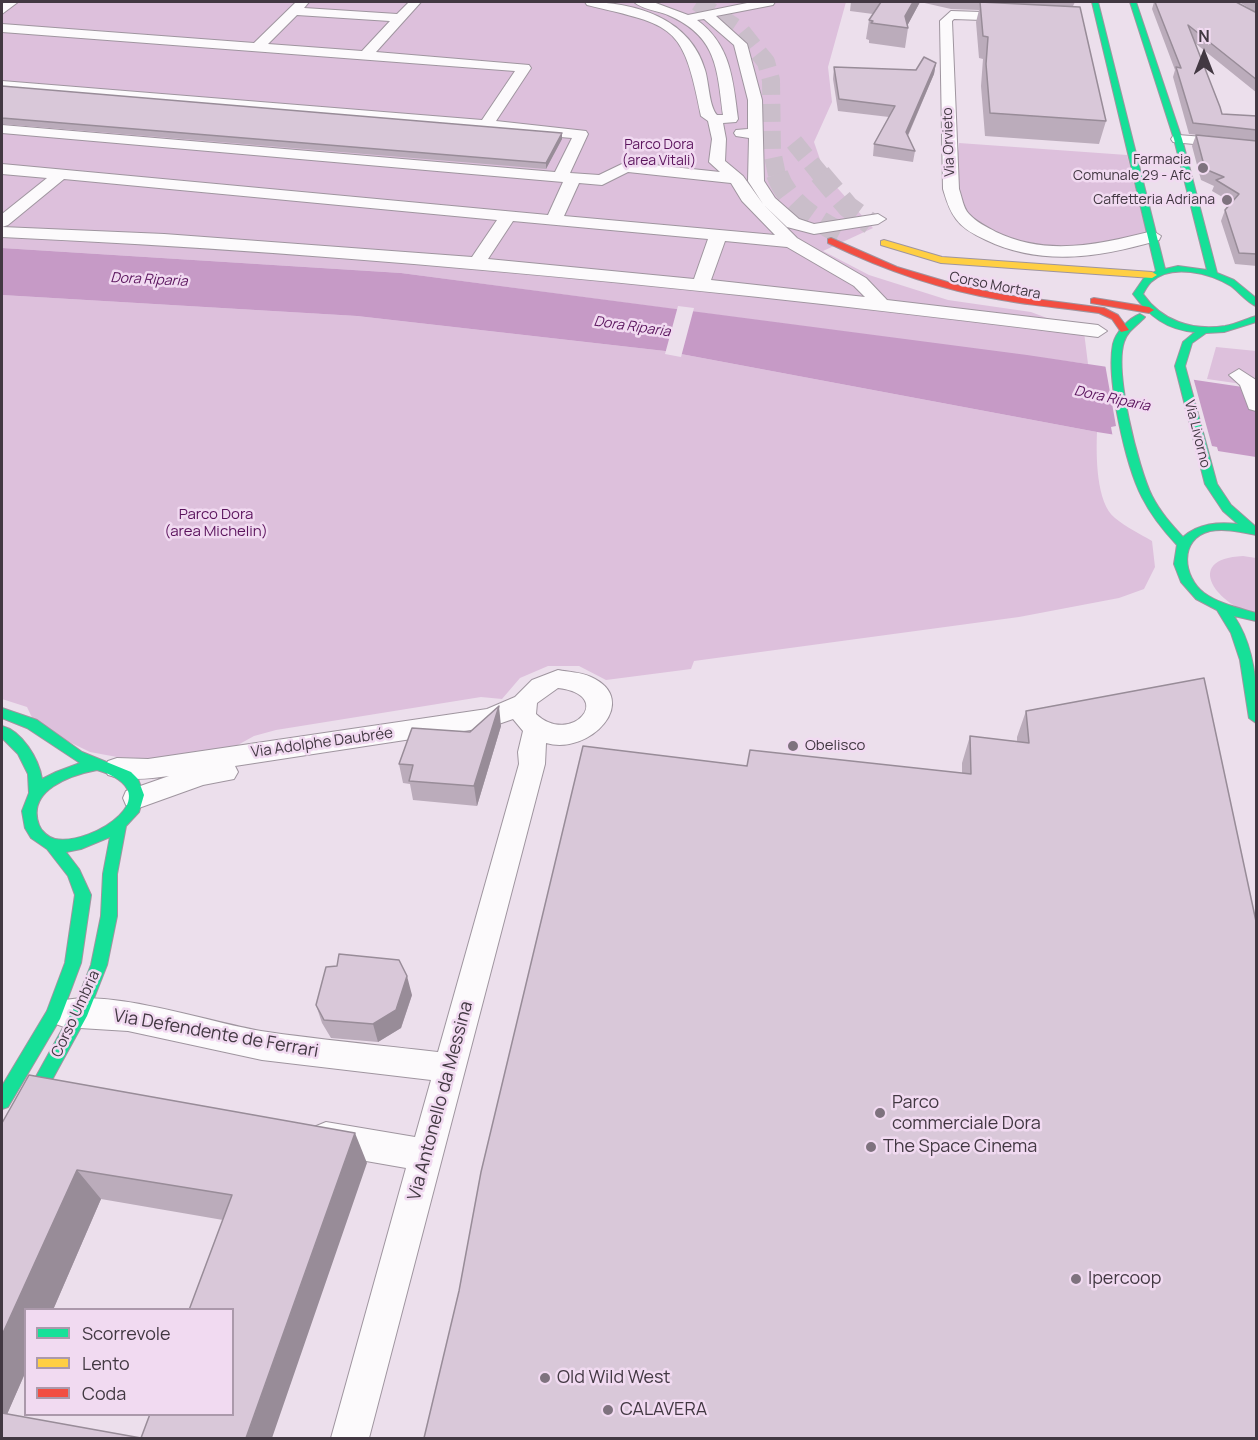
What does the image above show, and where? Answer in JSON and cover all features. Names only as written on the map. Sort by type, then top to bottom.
[{"type":"main road","points":[[1095,2],[1153,236],[1156,273],[1139,286],[1138,294],[1149,310],[1124,330],[1117,355],[1141,483],[1149,501],[1182,543]]},
{"type":"main road","points":[[1133,2],[1178,139],[1213,274]]},
{"type":"main road","name":"Corso Mortara","points":[[874,222],[915,244],[994,264]]},
{"type":"main road","name":"Corso Mortara","points":[[1234,329],[1203,331],[1173,323],[1149,310],[1124,304],[1027,294],[980,285],[904,262],[853,233],[941,260],[1124,275],[1190,270],[1213,274],[1235,283],[1257,303]]},
{"type":"main road","points":[[831,241],[879,264],[928,281],[983,294],[1101,310],[1115,317],[1124,330]]},
{"type":"main road","points":[[1234,329],[1257,319]]},
{"type":"main road","points":[[1234,329],[1257,333]]},
{"type":"main road","name":"Via Livorno","points":[[1203,331],[1188,342],[1180,366],[1204,463],[1218,496],[1254,531]]},
{"type":"main road","points":[[1254,531],[1223,527],[1190,536],[1182,543],[1177,553],[1177,565],[1182,577],[1201,597],[1222,608],[1257,617]]},
{"type":"main road","points":[[1222,608],[1238,625],[1257,718]]},
{"type":"main road","points":[[2,713],[24,719],[81,760],[107,766],[129,775],[135,786],[136,798],[131,813],[119,827],[97,840],[72,847],[52,845],[35,835],[28,821],[30,805],[36,794],[38,781],[36,769],[26,750],[2,731]]},
{"type":"main road","points":[[36,794],[56,777],[75,768],[107,766]]},
{"type":"main road","name":"Corso Umbria","points":[[2,1101],[44,1084],[68,1012],[99,965],[106,935],[110,874],[119,827]]},
{"type":"main road","name":"Corso Umbria","points":[[2,1154],[44,1084],[68,1012],[83,895],[74,873],[52,845]]},
{"type":"street","points":[[2,2],[12,2]]},
{"type":"street","points":[[2,10],[12,2]]},
{"type":"street","points":[[366,55],[415,2]]},
{"type":"street","points":[[591,2],[636,12],[665,25],[687,43],[698,72],[708,116],[715,119],[731,119],[720,56],[715,44],[686,18],[640,2]]},
{"type":"street","points":[[675,2],[705,14],[740,44],[755,100],[749,133],[756,181],[769,201],[793,223],[814,229],[874,222]]},
{"type":"street","points":[[686,18],[769,2]]},
{"type":"street","points":[[257,47],[299,6],[400,18]]},
{"type":"street","name":"Via Orvieto","points":[[1022,18],[964,14],[951,15],[946,21],[951,189],[961,216],[991,237],[1033,249],[1078,252],[1104,249],[1153,236]]},
{"type":"street","points":[[1085,22],[1101,23]]},
{"type":"street","points":[[2,28],[524,68],[486,125]]},
{"type":"street","points":[[2,85],[581,134],[554,220]]},
{"type":"street","points":[[715,119],[719,139],[717,162],[737,179],[748,198],[792,242],[860,282],[881,304]]},
{"type":"street","points":[[2,129],[602,180],[626,167],[737,179]]},
{"type":"street","points":[[1178,139],[1257,146]]},
{"type":"street","points":[[2,169],[792,242]]},
{"type":"street","points":[[2,222],[60,175]]},
{"type":"street","points":[[477,262],[508,216]]},
{"type":"street","points":[[2,232],[98,234],[477,262],[881,304],[1098,331]]},
{"type":"street","points":[[700,285],[718,236]]},
{"type":"street","points":[[1239,375],[1249,382],[1257,405]]},
{"type":"street","name":"Via Adolphe Daubrée","points":[[529,718],[528,695],[546,682],[571,679],[592,688],[601,705],[599,715],[583,730],[571,734]]},
{"type":"street","name":"Via Adolphe Daubrée","points":[[107,766],[148,769],[490,718],[529,718]]},
{"type":"street","points":[[529,718],[558,735],[571,734]]},
{"type":"street","name":"Via Adolphe Daubrée","points":[[136,798],[202,775],[501,732],[529,718]]},
{"type":"street","name":"Via Antonello da Messina","points":[[350,1438],[532,764],[529,718]]},
{"type":"street","points":[[532,764],[571,734]]},
{"type":"street","name":"Via Defendente de Ferrari","points":[[68,1012],[237,1042],[449,1068]]},
{"type":"street","points":[[293,1132],[426,1155]]},
{"type":"green space","name":"Parco Dora (area Vitali)","points":[[2,2],[846,2],[828,67],[832,102],[814,142],[825,174],[873,228],[823,251],[869,275],[948,300],[1031,312],[1084,332],[1088,364],[401,273],[2,248]]},
{"type":"green space","points":[[959,143],[1127,155],[1147,235],[1112,245],[1088,248],[1043,246],[1000,236],[982,225],[967,211],[957,193]]},
{"type":"green space","name":"Parco Dora (area Michelin)","points":[[2,295],[357,316],[665,351],[1097,432],[1098,478],[1104,501],[1115,518],[1152,541],[1155,567],[1144,589],[1119,598],[1019,617],[694,661],[691,669],[606,680],[579,666],[548,666],[520,678],[502,699],[481,697],[276,730],[254,736],[236,746],[204,754],[156,759],[117,757],[90,752],[36,726],[27,707],[2,699]]},
{"type":"green space","points":[[1216,347],[1256,351],[1256,386],[1207,379]]},
{"type":"green space","points":[[1243,556],[1256,558],[1256,614],[1242,610],[1230,602],[1212,583],[1210,574],[1214,565],[1224,559]]},
{"type":"water","name":"Dora Riparia","points":[[2,248],[401,273],[1027,355],[1256,389],[1256,457],[1097,432],[665,351],[357,316],[2,295]]},
{"type":"pier","points":[[678,306],[694,308],[681,357],[665,354]]},
{"type":"pier","points":[[1105,364],[1193,377],[1212,446],[1217,447],[1219,454],[1113,438],[1111,427],[1116,426]]},
{"type":"building","points":[[881,2],[913,2],[905,16],[908,28],[871,23],[873,21],[869,20]]},
{"type":"building","points":[[980,2],[1080,7],[1106,121],[990,113],[986,64],[988,37],[983,36]]},
{"type":"building","points":[[1155,2],[1236,2],[1257,13],[1257,80],[1188,25],[1222,114],[1257,116],[1257,130],[1193,123],[1176,67],[1181,68]]},
{"type":"building","points":[[924,57],[936,63],[906,132],[915,151],[874,144],[895,106],[839,99],[834,67],[916,70]]},
{"type":"building","points":[[2,86],[562,133],[546,163],[2,118]]},
{"type":"building","points":[[1196,135],[1257,141],[1257,254],[1239,253],[1225,210],[1239,194],[1216,180],[1224,177],[1205,169]]},
{"type":"building","name":"Parco commerciale Dora","points":[[1204,678],[1257,926],[1257,1438],[424,1438],[459,1291],[481,1172],[583,746],[747,766],[750,750],[971,774],[970,736],[1029,743],[1026,711]]},
{"type":"building","points":[[499,706],[474,786],[409,781],[413,765],[399,764],[412,728],[470,732]]},
{"type":"building","points":[[339,954],[399,960],[407,976],[396,1010],[373,1024],[324,1020],[316,1005],[326,967],[337,966]]},
{"type":"building","points":[[29,1075],[355,1133],[246,1438],[141,1438],[149,1416],[234,1416],[234,1308],[190,1308],[232,1195],[77,1170],[2,1335],[2,1123]]},
{"type":"building","points":[[2,1413],[141,1438],[2,1438]]},
{"type":"tunnel","points":[[697,2],[741,31],[766,62],[771,80],[772,151],[777,175]]},
{"type":"tunnel","points":[[794,142],[821,175]]},
{"type":"tunnel","points":[[777,174],[789,195],[806,212],[848,237]]},
{"type":"tunnel","points":[[820,174],[848,207],[871,224]]},
{"type":"traffic: fast","points":[[1095,2],[1161,272]]},
{"type":"traffic: fast","points":[[1133,2],[1178,139],[1213,274]]},
{"type":"traffic: fast","points":[[1256,303],[1231,282],[1196,270],[1178,269],[1161,272],[1148,280],[1138,294],[1148,308],[1160,318],[1191,329],[1224,329],[1256,319]]},
{"type":"traffic: fast","points":[[1140,317],[1123,333],[1118,346],[1118,378],[1125,421],[1135,464],[1146,495],[1153,508],[1182,543]]},
{"type":"traffic: fast","points":[[1203,331],[1188,342],[1180,366],[1211,484],[1227,508],[1251,530]]},
{"type":"traffic: fast","points":[[1256,531],[1211,527],[1197,532],[1183,546],[1180,564],[1187,582],[1200,596],[1220,607],[1256,617]]},
{"type":"traffic: fast","points":[[1222,608],[1231,620],[1243,646],[1256,718]]},
{"type":"traffic: fast","points":[[2,713],[32,724],[77,756],[97,765]]},
{"type":"traffic: fast","points":[[2,731],[28,758],[35,774],[36,794]]},
{"type":"traffic: fast","points":[[97,765],[117,771],[130,779],[137,795],[134,808],[112,829],[81,843],[65,846],[49,844],[42,840],[31,824],[29,811],[32,799],[39,790],[61,775],[97,765]]},
{"type":"traffic: fast","points":[[2,1154],[81,1011],[99,965],[109,916],[110,874],[119,827]]},
{"type":"traffic: fast","points":[[2,1101],[54,1014],[73,963],[83,895],[74,873],[52,845]]},
{"type":"traffic: slow","points":[[884,243],[941,260],[1152,275]]},
{"type":"traffic: jam","points":[[831,241],[894,269],[960,289],[1005,298],[1101,310],[1115,317],[1124,330]]},
{"type":"traffic: jam","points":[[1094,301],[1149,310]]},
{"type":"place","name":"Farmacia Comunale 29 - Afc","points":[[1203,168]]},
{"type":"place","name":"Caffetteria Adriana","points":[[1227,200]]},
{"type":"place","name":"Obelisco","points":[[793,746]]},
{"type":"place","name":"Parco commerciale Dora","points":[[880,1113]]},
{"type":"place","name":"The Space Cinema","points":[[871,1147]]},
{"type":"place","name":"Ipercoop","points":[[1076,1279]]},
{"type":"place","name":"Old Wild West","points":[[545,1378]]},
{"type":"place","name":"CALAVERA","points":[[608,1410]]}]
